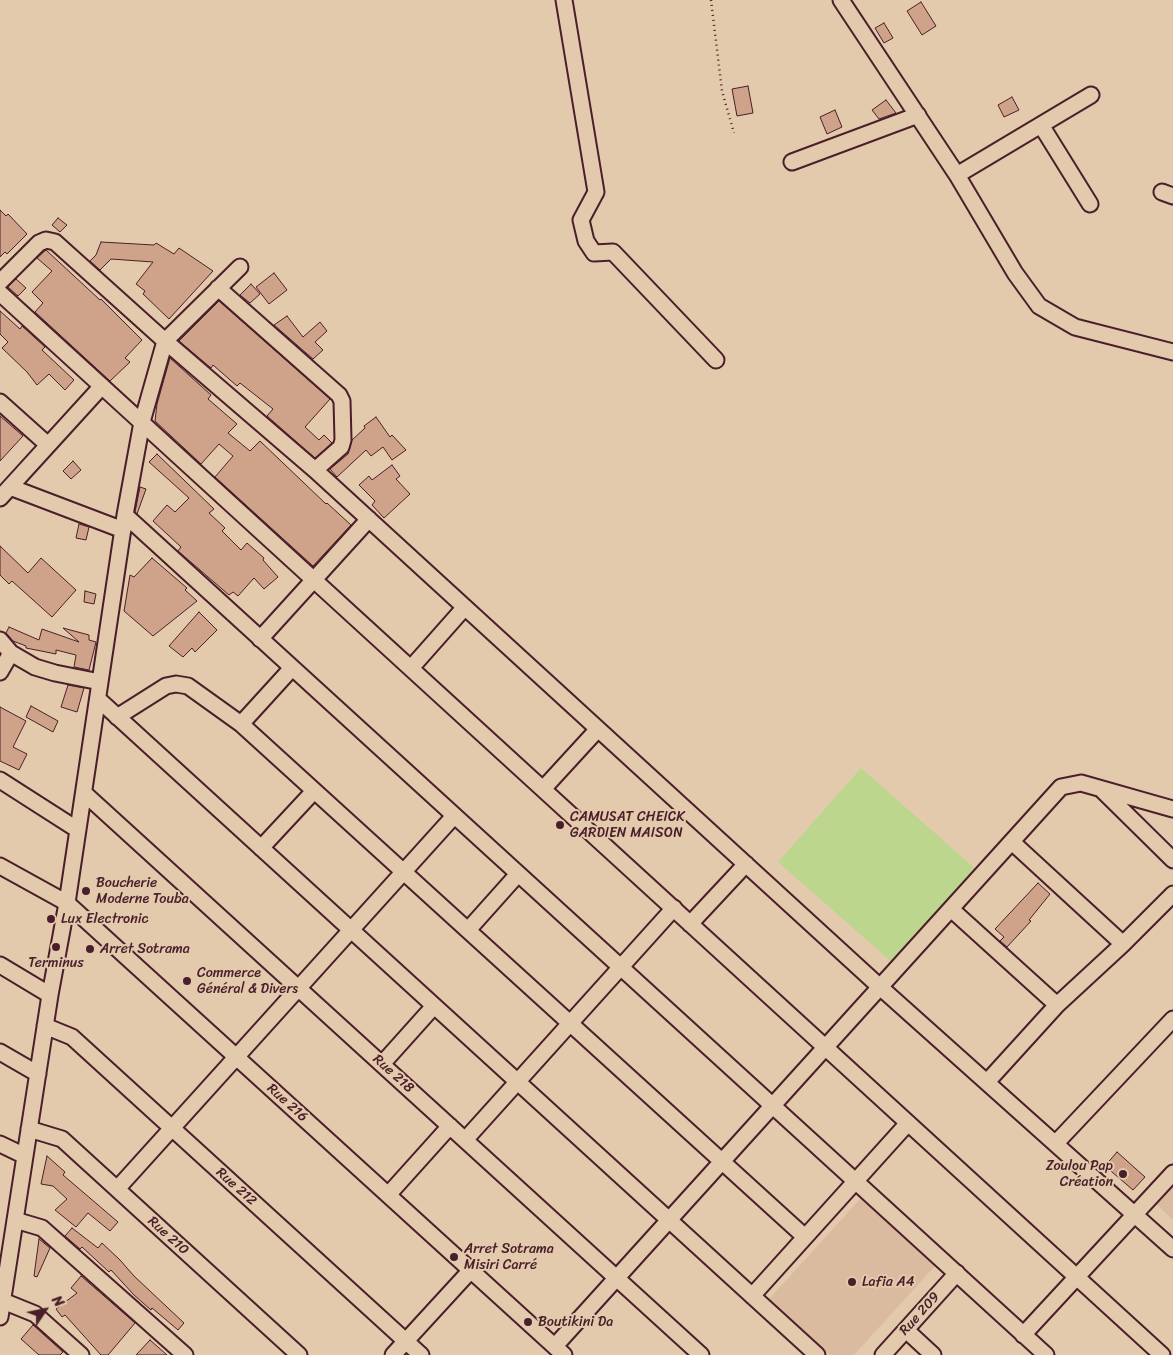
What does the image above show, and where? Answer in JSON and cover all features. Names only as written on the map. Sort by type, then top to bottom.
[{"type":"street","points":[[564,0],[596,192],[581,220],[586,241],[594,253],[613,252],[716,360]]},
{"type":"street","points":[[841,0],[957,175],[1015,273],[1039,306],[1074,328],[1173,352]]},
{"type":"street","points":[[957,175],[1091,95]]},
{"type":"street","points":[[792,162],[918,115]]},
{"type":"street","points":[[1041,124],[1090,204]]},
{"type":"street","points":[[0,282],[39,243],[46,240],[54,242],[165,341],[315,470],[880,987],[1173,1249]]},
{"type":"street","points":[[0,1317],[6,1243],[15,1220],[50,995],[67,903],[124,523],[142,422],[165,341],[240,267]]},
{"type":"street","points":[[218,288],[338,395],[342,401],[343,440],[341,447],[315,470]]},
{"type":"street","points":[[0,292],[1162,1355]]},
{"type":"street","points":[[102,386],[5,493],[124,523],[260,639],[1046,1355]]},
{"type":"street","points":[[0,402],[48,445]]},
{"type":"street","points":[[260,639],[369,519]]},
{"type":"street","points":[[411,668],[465,607]]},
{"type":"street","points":[[0,640],[11,653],[35,667],[100,682]]},
{"type":"street","points":[[0,672],[11,653]]},
{"type":"street","points":[[241,724],[292,668]]},
{"type":"street","points":[[117,717],[166,686],[176,684],[188,686],[241,724],[805,1237]]},
{"type":"street","points":[[98,699],[817,1355]]},
{"type":"street","points":[[543,789],[598,728]]},
{"type":"street","points":[[0,780],[78,830]]},
{"type":"street","points":[[559,1351],[616,1278],[1061,787],[1081,783],[1173,809]]},
{"type":"street","points":[[1101,789],[1173,860]]},
{"type":"street","points":[[260,848],[314,790]]},
{"type":"street","name":"Rue 218","points":[[84,793],[701,1355]]},
{"type":"street","points":[[117,1189],[454,816]]},
{"type":"street","points":[[1012,842],[1123,944]]},
{"type":"street","points":[[690,924],[746,864]]},
{"type":"street","name":"Rue 216","points":[[0,866],[67,903],[559,1351]]},
{"type":"street","points":[[468,930],[518,874]]},
{"type":"street","points":[[988,1082],[1057,1005],[1123,944],[1173,894]]},
{"type":"street","points":[[465,1140],[674,908]]},
{"type":"street","points":[[951,908],[1057,1005]]},
{"type":"street","points":[[0,965],[50,995]]},
{"type":"street","points":[[382,1064],[434,1006]]},
{"type":"street","points":[[1056,1143],[1173,1019]]},
{"type":"street","name":"Rue 212","points":[[46,1026],[72,1037],[421,1355]]},
{"type":"street","points":[[0,1052],[38,1074]]},
{"type":"street","points":[[752,1296],[908,1123]]},
{"type":"street","points":[[388,1195],[450,1126]]},
{"type":"street","name":"Rue 210","points":[[29,1129],[62,1139],[299,1355]]},
{"type":"street","points":[[0,1144],[24,1156]]},
{"type":"street","points":[[1023,1335],[1173,1173]]},
{"type":"street","points":[[15,1220],[42,1228],[185,1355]]},
{"type":"street","points":[[393,1355],[470,1270]]},
{"type":"street","name":"Rue 209","points":[[883,1355],[957,1273]]},
{"type":"street","points":[[2,1301],[36,1314],[81,1355]]},
{"type":"street","points":[[906,1330],[933,1355]]},
{"type":"path","points":[[711,0],[722,91],[734,134]]},
{"type":"shaded area","points":[[1173,1183],[1173,1220],[1155,1203]]},
{"type":"shaded area","name":"Lafia A4","points":[[861,1198],[935,1266],[854,1355],[830,1355],[769,1299]]},
{"type":"green space","points":[[861,768],[978,871],[895,965],[778,862]]},
{"type":"building","points":[[921,2],[936,26],[922,35],[907,11]]},
{"type":"building","points":[[884,23],[893,38],[884,43],[875,28]]},
{"type":"building","points":[[748,86],[753,113],[737,116],[732,89]]},
{"type":"building","points":[[1012,97],[1019,110],[1004,117],[998,105]]},
{"type":"building","points":[[886,100],[896,113],[879,119],[872,110]]},
{"type":"building","points":[[835,110],[842,127],[827,134],[820,117]]},
{"type":"building","points":[[0,210],[6,216],[8,214],[27,234],[7,254],[5,252],[0,257]]},
{"type":"building","points":[[58,218],[67,225],[60,232],[52,225]]},
{"type":"building","points":[[101,242],[154,245],[156,243],[174,254],[179,248],[213,271],[169,319],[143,294],[145,291],[136,284],[153,262],[111,259],[100,270],[90,261],[96,255]]},
{"type":"building","points":[[46,250],[101,299],[142,340],[125,358],[130,362],[110,381],[35,312],[43,303],[32,292],[52,271],[37,258]]},
{"type":"building","points":[[274,273],[287,290],[269,304],[256,287]]},
{"type":"building","points":[[16,279],[26,288],[18,296],[8,287]]},
{"type":"building","points":[[251,284],[260,294],[250,303],[240,295]]},
{"type":"building","points":[[219,301],[330,399],[305,427],[319,440],[324,435],[332,443],[315,458],[267,416],[273,409],[240,383],[237,386],[213,365],[211,368],[179,341]]},
{"type":"building","points":[[0,311],[20,329],[22,326],[45,347],[42,350],[74,380],[65,390],[49,374],[37,385],[27,372],[2,348],[8,342],[0,334]]},
{"type":"building","points":[[287,316],[303,337],[320,322],[327,331],[315,342],[323,350],[313,359],[274,325]]},
{"type":"building","points":[[170,358],[211,395],[208,399],[237,424],[228,433],[250,451],[260,441],[326,504],[351,525],[313,566],[215,477],[233,456],[219,444],[201,464],[155,421],[157,404]]},
{"type":"building","points":[[0,416],[23,436],[0,461]]},
{"type":"building","points":[[376,417],[390,437],[392,435],[406,450],[392,460],[383,447],[371,456],[366,450],[337,477],[330,469],[348,454],[352,440],[365,428],[364,426]]},
{"type":"building","points":[[157,454],[214,509],[209,513],[225,528],[222,531],[241,550],[247,543],[264,558],[263,560],[278,577],[264,589],[254,578],[238,596],[233,592],[229,595],[178,551],[181,547],[153,521],[167,505],[175,512],[189,498],[149,462]]},
{"type":"building","points":[[73,461],[81,470],[71,479],[63,471]]},
{"type":"building","points":[[392,465],[400,476],[396,479],[410,494],[384,518],[372,505],[375,501],[359,485],[369,476],[372,480]]},
{"type":"building","points":[[140,487],[146,489],[137,514],[135,512]]},
{"type":"building","points":[[79,524],[89,527],[86,540],[76,538]]},
{"type":"building","points":[[0,546],[28,573],[41,558],[76,590],[52,617],[12,581],[9,584],[0,575]]},
{"type":"building","points":[[152,558],[187,588],[185,590],[197,601],[153,636],[124,611],[130,575],[134,577]]},
{"type":"building","points":[[85,591],[96,594],[94,604],[84,602]]},
{"type":"building","points":[[199,612],[217,630],[195,652],[192,648],[183,657],[169,646]]},
{"type":"building","points":[[9,627],[39,640],[42,629],[79,642],[63,628],[89,635],[89,640],[96,642],[89,670],[74,667],[76,655],[56,650],[56,654],[26,648],[26,646],[13,641],[6,633]]},
{"type":"building","points":[[68,685],[84,688],[77,712],[61,707]]},
{"type":"building","points":[[31,706],[58,721],[53,732],[26,717]]},
{"type":"building","points":[[0,707],[26,721],[13,747],[27,754],[19,770],[0,761]]},
{"type":"building","points":[[1038,883],[1050,894],[1029,920],[1031,921],[1007,947],[1000,941],[1004,937],[995,929]]},
{"type":"building","points":[[1117,1152],[1145,1177],[1133,1190],[1105,1166]]},
{"type":"building","points":[[47,1156],[65,1172],[63,1175],[118,1222],[110,1231],[88,1213],[76,1227],[55,1210],[67,1199],[53,1186],[41,1184]]},
{"type":"building","points":[[72,1228],[98,1248],[102,1243],[120,1260],[134,1276],[184,1323],[178,1330],[134,1295],[111,1270],[109,1272],[82,1247],[80,1249],[65,1236]]},
{"type":"building","points":[[39,1239],[50,1248],[37,1277],[34,1276]]},
{"type":"building","points":[[81,1276],[135,1323],[108,1355],[101,1355],[65,1315],[62,1317],[56,1309],[77,1293],[71,1288]]},
{"type":"building","points":[[33,1325],[63,1352],[60,1355],[39,1355],[21,1339]]},
{"type":"building","points":[[150,1340],[167,1355],[136,1355]]},
{"type":"place","name":"CAMUSAT CHEICK GARDIEN MAISON","points":[[560,825]]},
{"type":"place","name":"Boucherie Moderne Touba","points":[[86,891]]},
{"type":"place","name":"Lux Electronic","points":[[51,919]]},
{"type":"place","name":"Terminus","points":[[56,947]]},
{"type":"place","name":"Arret Sotrama","points":[[90,949]]},
{"type":"place","name":"Commerce Général & Divers","points":[[187,981]]},
{"type":"place","name":"Zoulou Pap Création","points":[[1123,1174]]},
{"type":"place","name":"Arret Sotrama Misiri Carré","points":[[454,1257]]},
{"type":"place","name":"Lafia A4","points":[[852,1282]]},
{"type":"place","name":"Boutikini Da","points":[[528,1322]]}]
